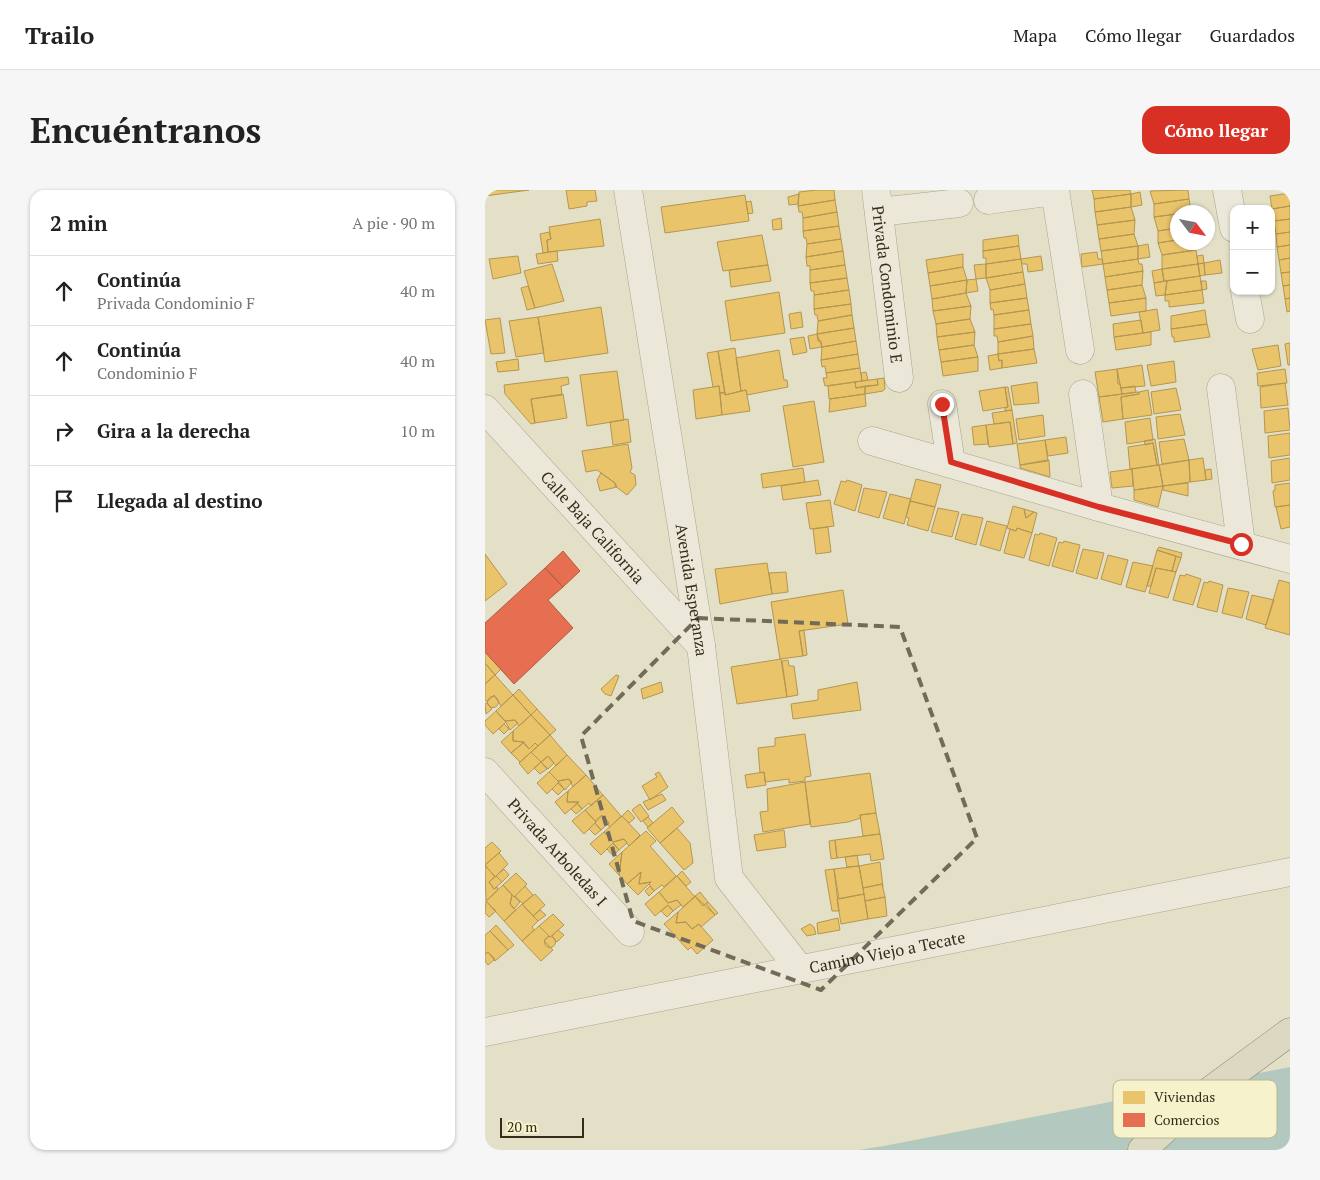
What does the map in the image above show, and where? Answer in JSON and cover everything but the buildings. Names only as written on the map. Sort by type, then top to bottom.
[{"type":"highway","points":[[1225,1080],[1290,1032]]},
{"type":"highway","points":[[1142,1150],[1155,1138]]},
{"type":"street","name":"Avenida Esperanza","points":[[628,190],[701,646],[729,878],[799,968]]},
{"type":"street","points":[[1227,190],[1230,206]]},
{"type":"street","points":[[988,200],[1055,191],[1080,350]]},
{"type":"street","points":[[877,201],[959,202]]},
{"type":"street","name":"Privada Condominio E","points":[[877,201],[899,378]]},
{"type":"street","points":[[1246,295],[1250,319]]},
{"type":"street","points":[[1221,388],[1241,544]]},
{"type":"street","points":[[1083,394],[1099,507]]},
{"type":"street","points":[[942,404],[951,462]]},
{"type":"street","name":"Calle Baja California","points":[[485,409],[701,646]]},
{"type":"street","points":[[873,441],[951,462],[1099,507],[1241,544],[1290,559]]},
{"type":"street","name":"Privada Arboledas I","points":[[485,772],[630,932]]},
{"type":"street","name":"Camino Viejo a Tecate","points":[[485,1032],[799,968],[1290,872]]},
{"type":"highlighted area","points":[[698,618],[900,627],[977,838],[821,990],[633,921],[581,736]]},
{"type":"shaded area","points":[[1290,1067],[1290,1150],[858,1150],[1113,1101],[1113,1138],[1277,1138],[1277,1080],[1223,1080]]},
{"type":"route","points":[[942,404],[951,462],[1099,507],[1241,544]]}]
